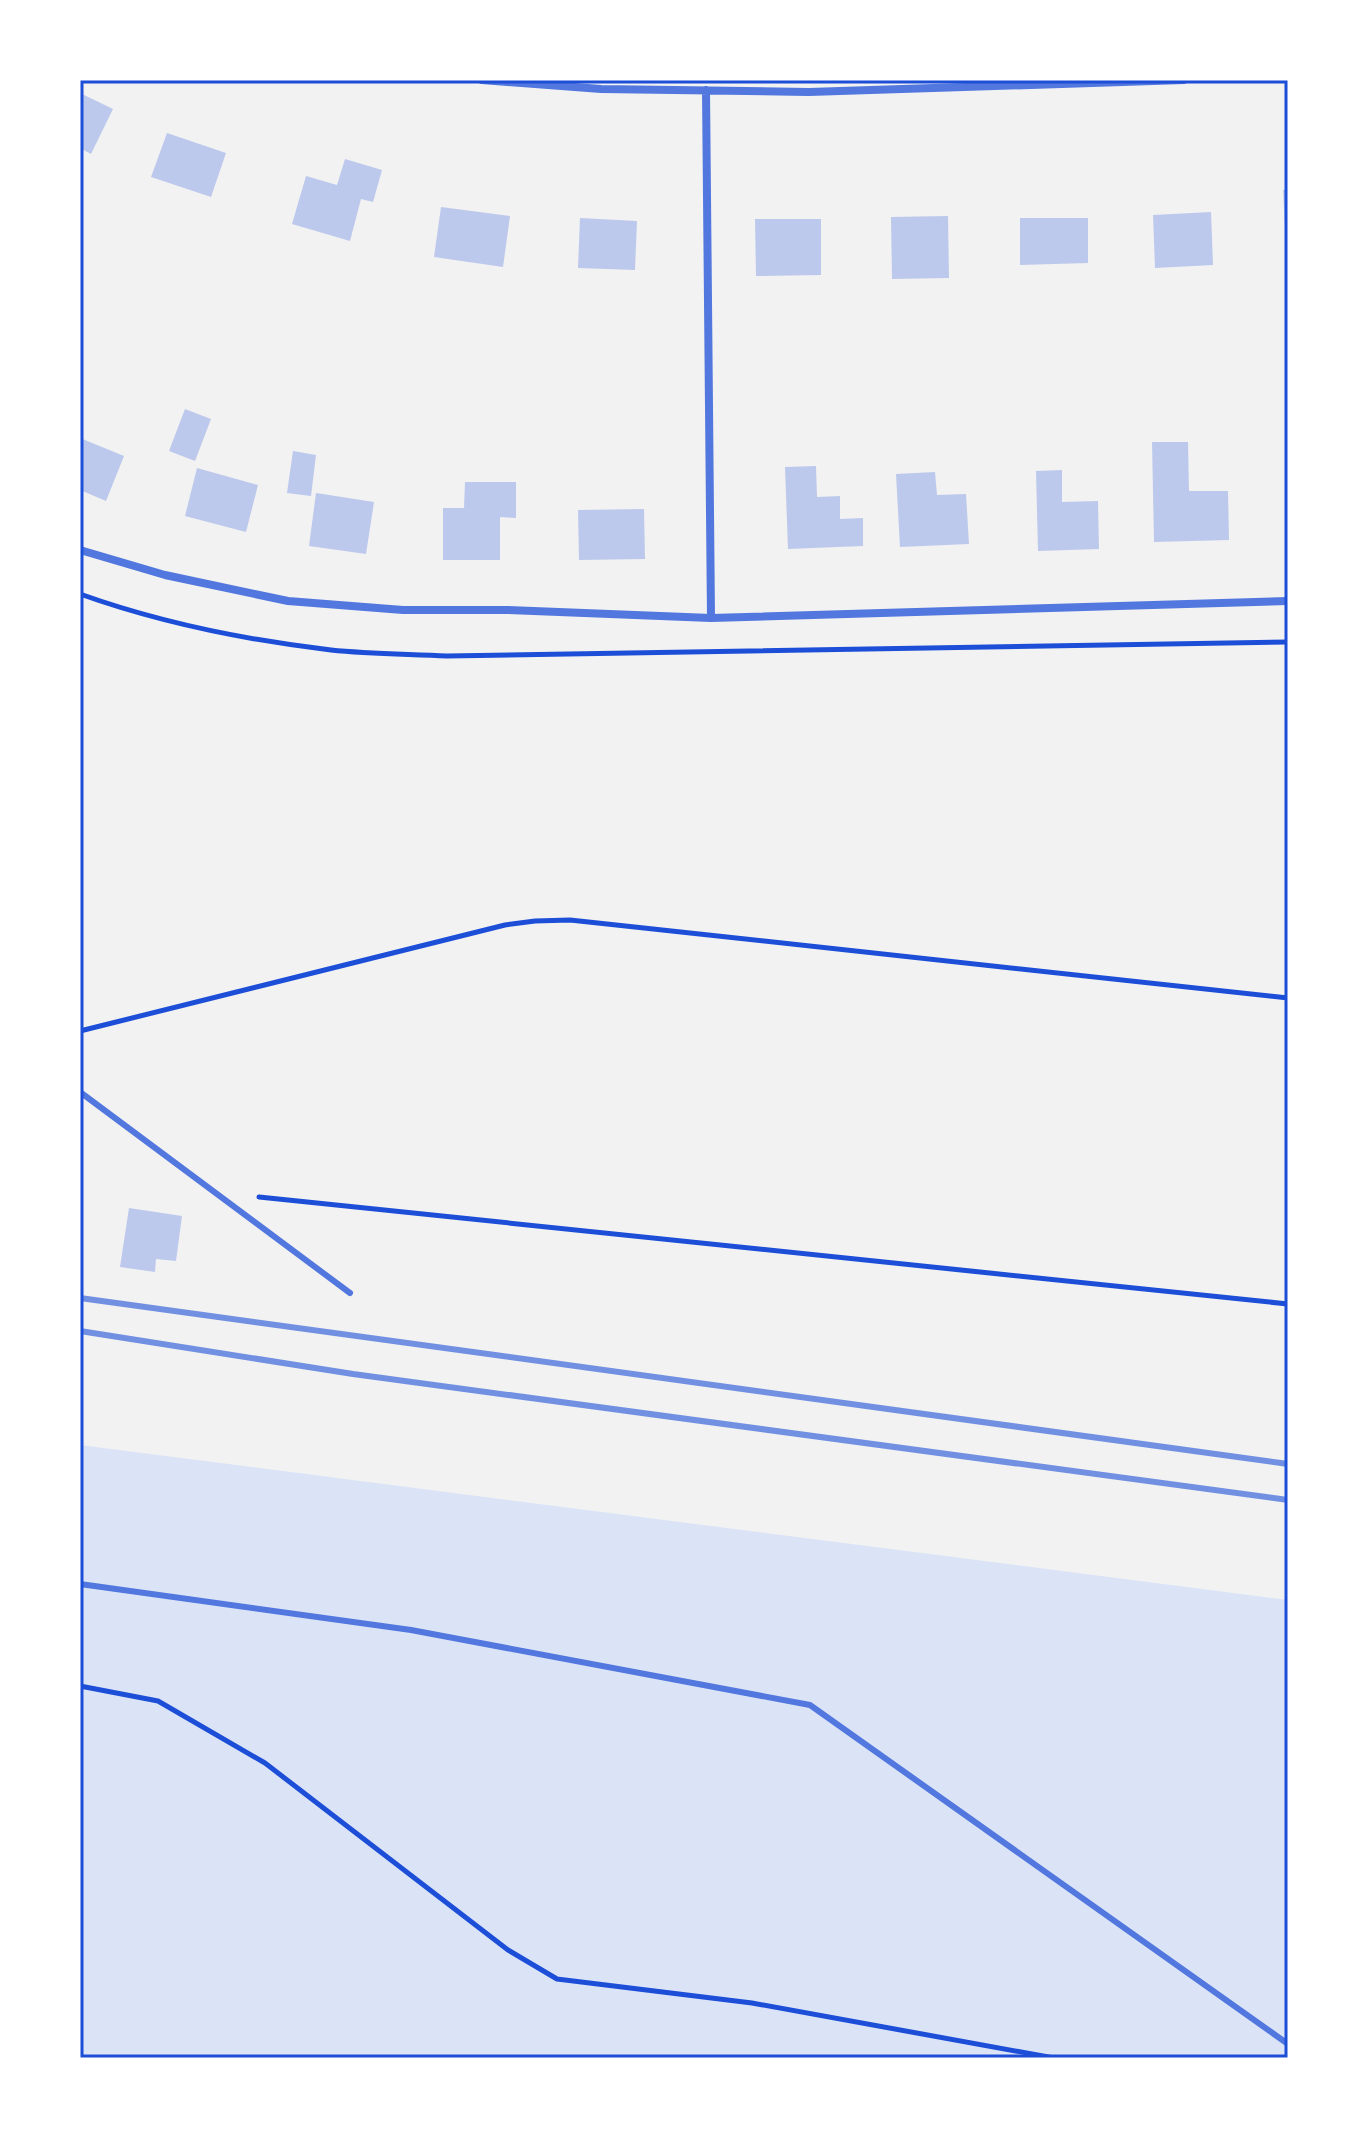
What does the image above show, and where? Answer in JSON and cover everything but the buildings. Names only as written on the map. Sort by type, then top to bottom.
[{"type":"street","points":[[482,80],[809,92],[1184,80]]},
{"type":"street","points":[[809,92],[810,80]]},
{"type":"street","points":[[706,90],[711,618]]},
{"type":"street","points":[[80,550],[165,575],[288,601],[403,610],[508,610],[711,618],[1288,601]]},
{"type":"lane","points":[[80,1092],[350,1293]]},
{"type":"lane","points":[[80,1584],[411,1630],[810,1705],[1288,2044]]},
{"type":"path","points":[[80,1031],[505,925],[570,920],[1288,998]]},
{"type":"path","points":[[222,1198],[276,1198],[1288,1304]]},
{"type":"path","points":[[80,1686],[158,1701],[265,1763],[508,1950],[557,1979],[752,2003],[1054,2058]]},
{"type":"shaded area","points":[[80,1445],[1288,1600],[1288,2058],[80,2058]]},
{"type":"railway","points":[[80,1298],[1288,1464]]},
{"type":"railway","points":[[80,1331],[353,1374],[1288,1500]]}]
